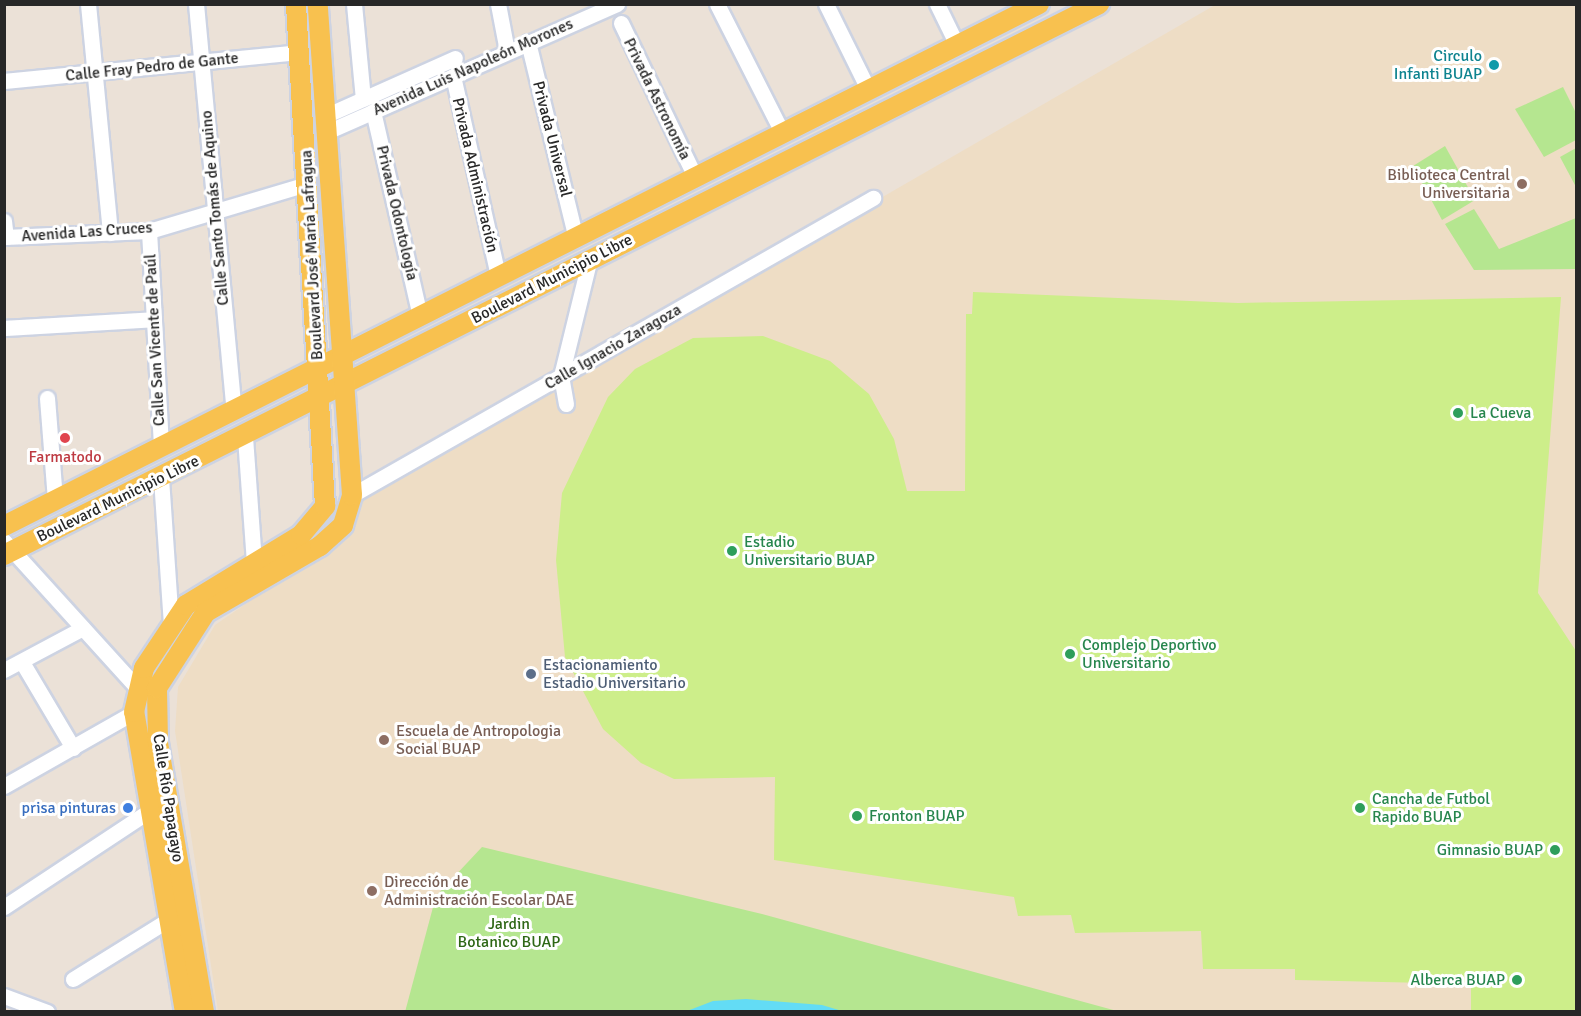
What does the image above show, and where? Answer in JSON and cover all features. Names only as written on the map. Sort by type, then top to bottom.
[{"type":"main road","name":"Boulevard José María Lafragua","points":[[296,4],[325,506]]},
{"type":"main road","name":"Boulevard José María Lafragua","points":[[318,4],[352,495]]},
{"type":"main road","name":"Boulevard Municipio Libre","points":[[4,526],[343,356],[575,235],[1038,4]]},
{"type":"main road","name":"Boulevard Municipio Libre","points":[[7,549],[161,478],[320,400],[590,258],[1099,4]]},
{"type":"main road","name":"Calle Río Papagayo","points":[[204,1011],[158,742],[157,688],[206,612],[320,546],[343,525],[352,495]]},
{"type":"main road","name":"Calle Río Papagayo","points":[[185,1011],[149,811],[134,712],[144,668],[171,624],[186,606],[301,535],[325,506]]},
{"type":"street","points":[[88,4],[110,233]]},
{"type":"street","name":"Calle Santo Tomás de Aquino","points":[[196,4],[234,411]]},
{"type":"street","points":[[354,4],[363,99]]},
{"type":"street","points":[[498,4],[507,51]]},
{"type":"street","name":"Avenida Luis Napoleón Morones","points":[[328,123],[373,111],[528,42],[588,11],[616,4]]},
{"type":"street","points":[[717,4],[782,132]]},
{"type":"street","points":[[826,4],[868,89]]},
{"type":"street","points":[[937,4],[957,45]]},
{"type":"street","name":"Privada Astronomía","points":[[621,23],[694,176]]},
{"type":"street","name":"Privada Universal","points":[[528,42],[575,235]]},
{"type":"street","name":"Calle Fray Pedro de Gante","points":[[4,81],[299,52]]},
{"type":"street","points":[[328,123],[363,99],[455,58]]},
{"type":"street","name":"Privada Administración","points":[[453,76],[498,275]]},
{"type":"street","name":"Privada Odontología","points":[[373,111],[420,316]]},
{"type":"street","name":"Avenida Las Cruces","points":[[5,237],[149,231],[307,184]]},
{"type":"street","name":"Calle Ignacio Zaragoza","points":[[352,495],[873,198]]},
{"type":"street","points":[[4,221],[5,237]]},
{"type":"street","name":"Calle San Vicente de Paúl","points":[[149,231],[161,448]]},
{"type":"street","points":[[566,404],[561,376],[590,258]]},
{"type":"street","points":[[4,328],[154,319]]},
{"type":"street","points":[[47,398],[55,500]]},
{"type":"street","points":[[245,437],[254,563]]},
{"type":"street","points":[[161,478],[171,624]]},
{"type":"street","points":[[7,549],[139,690]]},
{"type":"street","points":[[4,670],[83,628]]},
{"type":"street","points":[[22,662],[73,748]]},
{"type":"street","points":[[4,786],[134,712]]},
{"type":"street","points":[[4,907],[149,811]]},
{"type":"street","points":[[73,979],[168,920]]},
{"type":"street","points":[[5,997],[47,1011]]},
{"type":"shaded area","points":[[1215,5],[1576,5],[1576,1011],[218,1011],[175,731],[178,687],[215,625],[352,531],[358,500]]},
{"type":"green space","points":[[1563,87],[1576,113],[1576,140],[1544,157],[1515,109]]},
{"type":"green space","points":[[1445,146],[1475,200],[1442,220],[1413,166]]},
{"type":"green space","points":[[1576,148],[1576,187],[1560,157]]},
{"type":"green space","points":[[1474,209],[1499,249],[1576,218],[1576,269],[1474,270],[1445,224]]},
{"type":"green space","name":"Complejo Deportivo Universitario","points":[[973,292],[1238,303],[1561,297],[1538,593],[1576,651],[1576,1011],[1471,1011],[1471,984],[1295,980],[1295,969],[1203,969],[1201,931],[1075,933],[1071,915],[1018,916],[1014,897],[774,860],[775,777],[674,779],[641,763],[603,729],[565,657],[556,560],[562,493],[608,397],[635,369],[693,338],[763,336],[830,361],[869,394],[894,439],[907,491],[965,491],[966,314],[972,314]]},
{"type":"green space","name":"Jardin Botanico BUAP","points":[[482,847],[762,914],[1117,1011],[405,1012],[436,896]]},
{"type":"water","points":[[746,999],[822,1005],[842,1011],[687,1011],[713,1001]]},
{"type":"place","name":"Circulo Infanti BUAP","points":[[1494,65]]},
{"type":"place","name":"Biblioteca Central Universitaria","points":[[1522,184]]},
{"type":"place","name":"La Cueva","points":[[1458,413]]},
{"type":"place","name":"Farmatodo","points":[[65,438]]},
{"type":"place","name":"Estadio Universitario BUAP","points":[[732,551]]},
{"type":"place","name":"Complejo Deportivo Universitario","points":[[1070,654]]},
{"type":"place","name":"Estacionamiento Estadio Universitario","points":[[531,674]]},
{"type":"place","name":"Escuela de Antropologia Social BUAP","points":[[384,740]]},
{"type":"place","name":"prisa pinturas","points":[[128,808]]},
{"type":"place","name":"Cancha de Futbol Rapido BUAP","points":[[1360,808]]},
{"type":"place","name":"Fronton BUAP","points":[[857,816]]},
{"type":"place","name":"Gimnasio BUAP","points":[[1555,850]]},
{"type":"place","name":"Dirección de Administración Escolar DAE","points":[[372,891]]},
{"type":"place","name":"Alberca BUAP","points":[[1517,980]]}]
